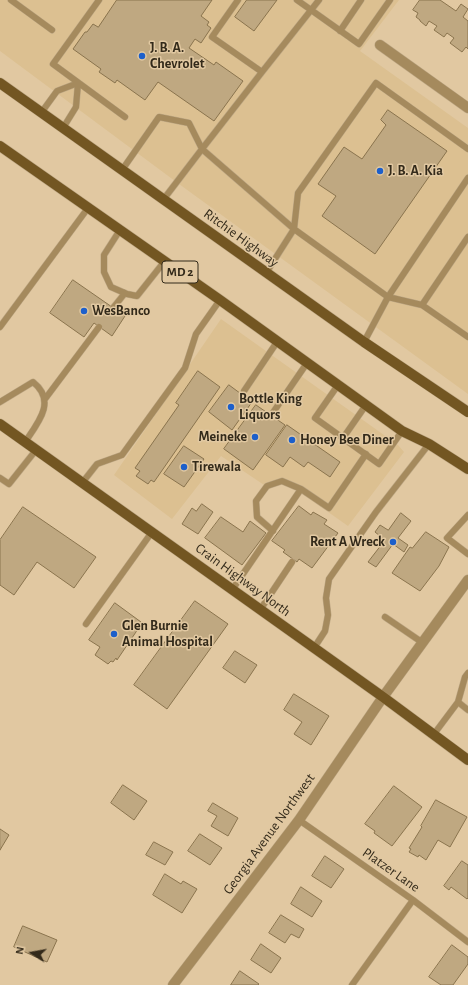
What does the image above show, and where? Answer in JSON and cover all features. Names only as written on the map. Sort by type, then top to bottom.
[{"type":"main road","name":"Ritchie Highway","points":[[0,83],[364,342],[468,412]]},
{"type":"main road","name":"MD 2","points":[[0,146],[220,300],[402,431],[429,444],[468,469]]},
{"type":"main road","name":"Crain Highway North","points":[[0,424],[434,734],[468,760]]},
{"type":"street","points":[[380,45],[468,108]]},
{"type":"street","name":"Georgia Avenue Northwest","points":[[173,985],[299,820],[383,698],[468,580]]},
{"type":"lane","points":[[11,0],[52,30]]},
{"type":"lane","points":[[100,0],[53,64],[125,117]]},
{"type":"lane","points":[[238,0],[212,37],[262,72]]},
{"type":"lane","points":[[296,0],[359,44],[390,0]]},
{"type":"lane","points":[[163,200],[262,72],[312,11],[319,0]]},
{"type":"lane","points":[[340,31],[361,0]]},
{"type":"lane","points":[[41,112],[57,91],[78,83]]},
{"type":"lane","points":[[63,128],[76,107],[78,83]]},
{"type":"lane","points":[[266,273],[294,229],[298,194],[376,83],[468,149]]},
{"type":"lane","points":[[122,170],[159,117],[188,123],[202,149],[294,229],[388,297],[422,305],[468,338]]},
{"type":"lane","points":[[364,342],[388,297],[468,178]]},
{"type":"lane","points":[[0,327],[88,208]]},
{"type":"lane","points":[[120,230],[104,255],[104,272],[111,287],[137,296],[164,262]]},
{"type":"lane","points":[[422,305],[468,237]]},
{"type":"lane","points":[[114,308],[125,293]]},
{"type":"lane","points":[[82,483],[97,464],[122,455],[185,368],[196,334],[220,300]]},
{"type":"lane","points":[[25,442],[42,417],[45,399],[99,327]]},
{"type":"lane","points":[[244,391],[277,342]]},
{"type":"lane","points":[[272,414],[307,363]]},
{"type":"lane","points":[[0,402],[33,382],[40,388],[45,399]]},
{"type":"lane","points":[[338,385],[315,418],[342,438],[379,464],[402,431]]},
{"type":"lane","points":[[342,438],[366,405]]},
{"type":"lane","points":[[314,648],[325,631],[328,615],[326,598],[329,579],[376,512],[429,444]]},
{"type":"lane","points":[[0,478],[9,484],[36,450]]},
{"type":"lane","points":[[273,531],[257,517],[256,501],[267,486],[282,481],[301,488],[329,508],[366,454]]},
{"type":"lane","points":[[232,590],[301,488]]},
{"type":"lane","points":[[468,515],[447,538],[468,554]]},
{"type":"lane","points":[[86,624],[152,532]]},
{"type":"lane","points":[[260,610],[292,562]]},
{"type":"lane","points":[[385,617],[422,643]]},
{"type":"lane","points":[[434,734],[458,702],[465,677],[468,673]]},
{"type":"lane","points":[[458,702],[468,710]]},
{"type":"lane","name":"Platzer Lane","points":[[299,820],[413,900],[468,942]]},
{"type":"lane","points":[[352,985],[413,900]]},
{"type":"shaded area","points":[[0,0],[399,0],[360,51],[468,128],[468,394],[179,184],[0,51]]},
{"type":"shaded area","points":[[221,319],[398,445],[404,452],[348,526],[280,478],[270,489],[221,456],[172,519],[114,475]]},
{"type":"building","name":"J. B. A. Chevrolet","points":[[117,0],[212,0],[201,16],[209,22],[207,25],[211,28],[201,43],[195,39],[189,48],[214,65],[216,62],[243,81],[214,121],[158,82],[145,100],[117,80],[115,83],[99,72],[101,69],[73,49],[85,32],[87,32],[93,24],[98,27]]},
{"type":"building","points":[[247,0],[277,0],[254,31],[235,17]]},
{"type":"building","points":[[420,0],[440,0],[456,11],[461,4],[468,9],[463,17],[468,21],[468,49],[466,47],[462,52],[450,43],[454,38],[447,33],[444,37],[434,30],[437,26],[429,21],[426,26],[416,17],[418,13],[413,10]]},
{"type":"building","name":"J. B. A. Kia","points":[[388,110],[447,151],[375,254],[322,216],[336,196],[318,184],[344,147],[362,159],[386,125],[381,120]]},
{"type":"building","name":"WesBanco","points":[[73,280],[125,316],[112,336],[94,323],[84,337],[50,313]]},
{"type":"building","points":[[198,371],[220,387],[154,482],[151,480],[148,484],[136,476],[140,471],[135,468],[179,405],[176,403]]},
{"type":"building","name":"Bottle King Liquors","points":[[229,385],[252,402],[232,430],[209,412]]},
{"type":"building","name":"Meineke","points":[[256,405],[285,425],[253,470],[224,449]]},
{"type":"building","name":"Honey Bee Diner","points":[[287,425],[340,462],[330,477],[308,462],[304,467],[290,457],[283,467],[266,455]]},
{"type":"building","name":"Tirewala","points":[[184,446],[204,459],[184,487],[164,474]]},
{"type":"building","points":[[202,504],[213,512],[198,534],[182,524],[192,508],[196,511]]},
{"type":"building","points":[[299,506],[311,515],[313,512],[327,520],[324,524],[338,533],[312,568],[299,559],[297,562],[283,552],[285,550],[272,541]]},
{"type":"building","points":[[23,507],[96,557],[74,588],[37,562],[14,595],[0,585],[0,540]]},
{"type":"building","name":"Rent A Wreck","points":[[401,513],[411,521],[398,538],[408,545],[404,552],[393,544],[376,567],[368,562],[385,540],[375,532],[380,525],[388,530]]},
{"type":"building","points":[[221,517],[243,532],[250,521],[266,533],[242,565],[205,538]]},
{"type":"building","points":[[426,532],[449,547],[439,566],[420,591],[392,573],[410,547],[412,548]]},
{"type":"building","points":[[195,601],[228,624],[167,709],[134,685]]},
{"type":"building","name":"Glen Burnie Animal Hospital","points":[[115,603],[141,622],[137,628],[138,629],[117,660],[116,658],[113,662],[111,661],[108,664],[95,655],[100,647],[89,640]]},
{"type":"building","points":[[235,651],[257,665],[245,683],[223,668]]},
{"type":"building","points":[[294,694],[329,716],[311,745],[294,734],[302,722],[284,710]]},
{"type":"building","points":[[123,785],[147,801],[134,820],[111,803]]},
{"type":"building","points":[[394,786],[422,807],[392,846],[374,833],[375,831],[365,824]]},
{"type":"building","points":[[436,800],[467,817],[450,847],[438,840],[426,860],[419,855],[418,857],[409,852],[411,849],[409,848]]},
{"type":"building","points":[[213,803],[238,818],[228,836],[211,826],[217,816],[208,811]]},
{"type":"building","points":[[0,829],[9,835],[0,850]]},
{"type":"building","points":[[200,834],[222,848],[210,865],[188,851]]},
{"type":"building","points":[[154,842],[173,852],[165,865],[146,855]]},
{"type":"building","points":[[325,856],[344,869],[331,888],[312,876]]},
{"type":"building","points":[[462,861],[468,865],[467,899],[451,887],[449,890],[444,886]]},
{"type":"building","points":[[165,874],[181,884],[183,881],[197,889],[182,913],[153,895]]},
{"type":"building","points":[[301,887],[322,901],[312,917],[291,904]]},
{"type":"building","points":[[281,915],[304,929],[299,938],[291,934],[285,943],[269,933]]},
{"type":"building","points":[[23,926],[57,940],[47,962],[14,947]]},
{"type":"building","points":[[261,944],[281,958],[271,973],[251,960]]},
{"type":"building","points":[[452,945],[468,957],[468,964],[453,985],[441,985],[429,977]]},
{"type":"building","points":[[240,971],[259,984],[231,985]]},
{"type":"place","name":"J. B. A. Chevrolet","points":[[142,56]]},
{"type":"place","name":"J. B. A. Kia","points":[[380,171]]},
{"type":"place","name":"WesBanco","points":[[84,311]]},
{"type":"place","name":"Bottle King Liquors","points":[[231,407]]},
{"type":"place","name":"Meineke","points":[[255,437]]},
{"type":"place","name":"Honey Bee Diner","points":[[292,440]]},
{"type":"place","name":"Tirewala","points":[[184,467]]},
{"type":"place","name":"Rent A Wreck","points":[[393,542]]},
{"type":"place","name":"Glen Burnie Animal Hospital","points":[[114,634]]}]
